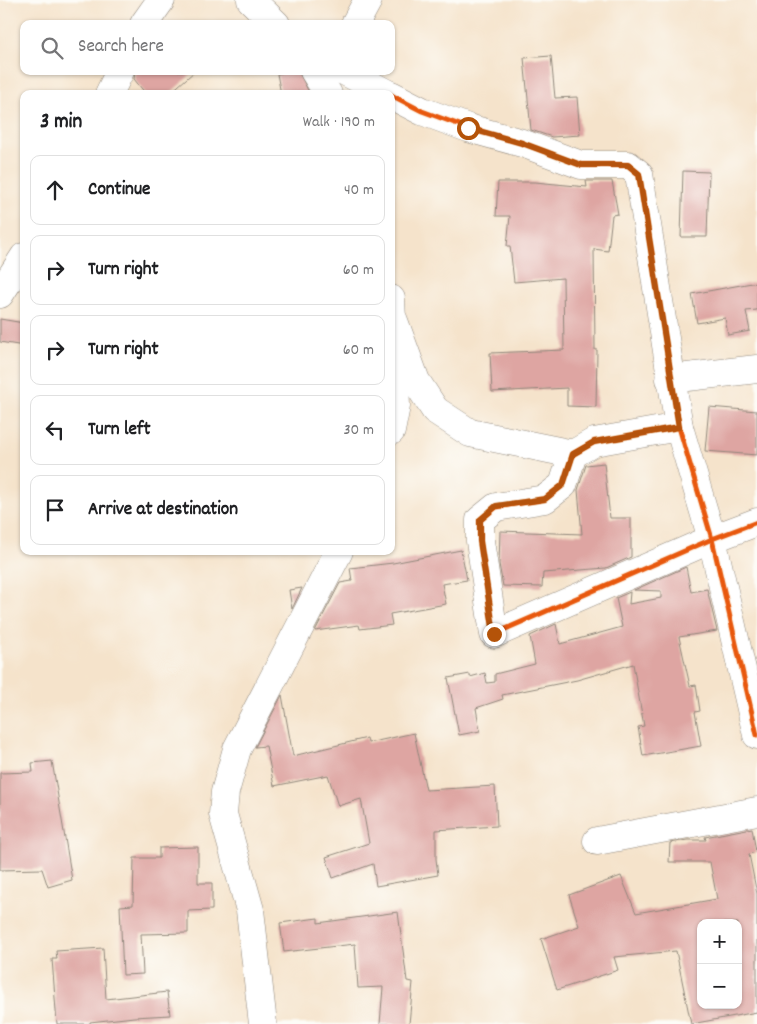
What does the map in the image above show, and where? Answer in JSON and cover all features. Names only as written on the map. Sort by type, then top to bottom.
[{"type":"street","points":[[147,20],[161,0]]},
{"type":"street","points":[[357,20],[368,0]]},
{"type":"street","points":[[254,1],[272,20]]},
{"type":"street","points":[[111,90],[118,75]]},
{"type":"street","points":[[316,75],[326,90]]},
{"type":"street","points":[[352,75],[380,90]]},
{"type":"street","points":[[395,98],[449,122],[522,143],[581,165],[628,165],[639,174],[679,427],[712,539],[757,735]]},
{"type":"street","points":[[0,294],[20,263]]},
{"type":"street","points":[[395,319],[416,381],[435,410],[470,433],[573,454],[594,442],[679,427]]},
{"type":"street","points":[[670,379],[757,369]]},
{"type":"street","points":[[395,382],[395,411]]},
{"type":"street","points":[[573,454],[563,485],[545,499],[496,506],[480,520],[480,541],[494,634],[712,539],[757,522]]},
{"type":"street","points":[[263,1024],[250,910],[223,814],[225,792],[237,749],[337,555]]},
{"type":"street","points":[[597,841],[757,811]]},
{"type":"building","points":[[551,56],[555,98],[577,97],[580,135],[552,137],[531,130],[524,58]]},
{"type":"building","points":[[134,75],[190,75],[174,90],[143,90],[134,79]]},
{"type":"building","points":[[277,75],[300,75],[308,90],[280,90]]},
{"type":"building","points":[[683,171],[709,172],[707,237],[681,237]]},
{"type":"building","points":[[586,181],[612,181],[618,214],[612,215],[608,251],[594,249],[595,350],[597,350],[596,407],[567,406],[567,388],[492,392],[490,353],[564,350],[563,278],[514,282],[510,246],[507,246],[510,216],[496,216],[498,182],[535,182],[587,187]]},
{"type":"building","points":[[757,282],[757,310],[746,311],[750,331],[728,335],[725,318],[697,323],[692,294]]},
{"type":"building","points":[[0,319],[20,322],[20,345],[0,342]]},
{"type":"building","points":[[709,407],[757,411],[757,455],[705,451]]},
{"type":"building","points":[[604,463],[610,518],[631,518],[631,557],[606,568],[543,573],[542,587],[503,586],[499,564],[500,531],[582,534],[578,490],[586,465]]},
{"type":"building","points":[[461,550],[467,580],[442,584],[446,604],[390,614],[392,625],[360,629],[359,625],[315,631],[340,583],[352,581],[350,568],[393,563]]},
{"type":"building","points":[[686,567],[691,592],[707,589],[717,631],[679,637],[690,686],[696,685],[700,711],[695,712],[701,746],[643,756],[638,727],[644,726],[633,664],[577,680],[502,695],[503,699],[476,708],[480,731],[459,735],[448,678],[470,674],[470,677],[485,673],[487,683],[495,682],[495,674],[535,664],[530,636],[556,624],[560,644],[622,627],[616,598],[630,592],[629,604],[661,598],[661,591],[634,590]]},
{"type":"building","points":[[302,588],[292,609],[289,590]]},
{"type":"building","points":[[282,695],[293,756],[367,738],[368,743],[414,733],[426,790],[495,786],[497,826],[436,830],[438,875],[376,886],[373,864],[333,878],[326,857],[369,843],[361,799],[338,806],[328,775],[274,786],[266,746],[255,747]]},
{"type":"building","points":[[52,761],[72,880],[48,887],[42,869],[0,870],[0,773],[33,772],[32,763]]},
{"type":"building","points":[[752,828],[756,852],[749,854],[757,894],[757,1012],[691,1024],[676,951],[614,957],[618,970],[557,990],[541,939],[579,926],[569,895],[621,876],[636,913],[717,899],[710,862],[669,862],[670,843],[687,840],[706,840],[705,837]]},
{"type":"building","points":[[198,847],[198,883],[212,883],[212,910],[188,911],[188,933],[141,934],[143,974],[123,975],[120,906],[133,905],[134,858],[159,858],[159,848]]},
{"type":"building","points":[[398,912],[407,981],[413,982],[409,1024],[380,1024],[383,987],[358,988],[355,944],[284,952],[280,923],[318,918],[318,923]]},
{"type":"building","points":[[103,948],[106,999],[167,992],[170,1015],[134,1017],[90,1022],[90,1024],[57,1024],[52,959],[57,959],[56,951]]},
{"type":"cycle path","points":[[395,97],[422,111],[468,128],[522,143],[581,165],[628,165],[639,174],[679,427],[712,539],[757,735]]},
{"type":"cycle path","points":[[679,427],[594,442],[573,454],[563,485],[545,499],[496,507],[480,520],[480,541],[494,634],[712,539],[757,522]]},
{"type":"route","points":[[468,128],[522,143],[581,165],[628,165],[639,174],[679,427],[594,442],[573,454],[563,485],[545,499],[496,506],[480,520],[480,541],[494,634]]}]
